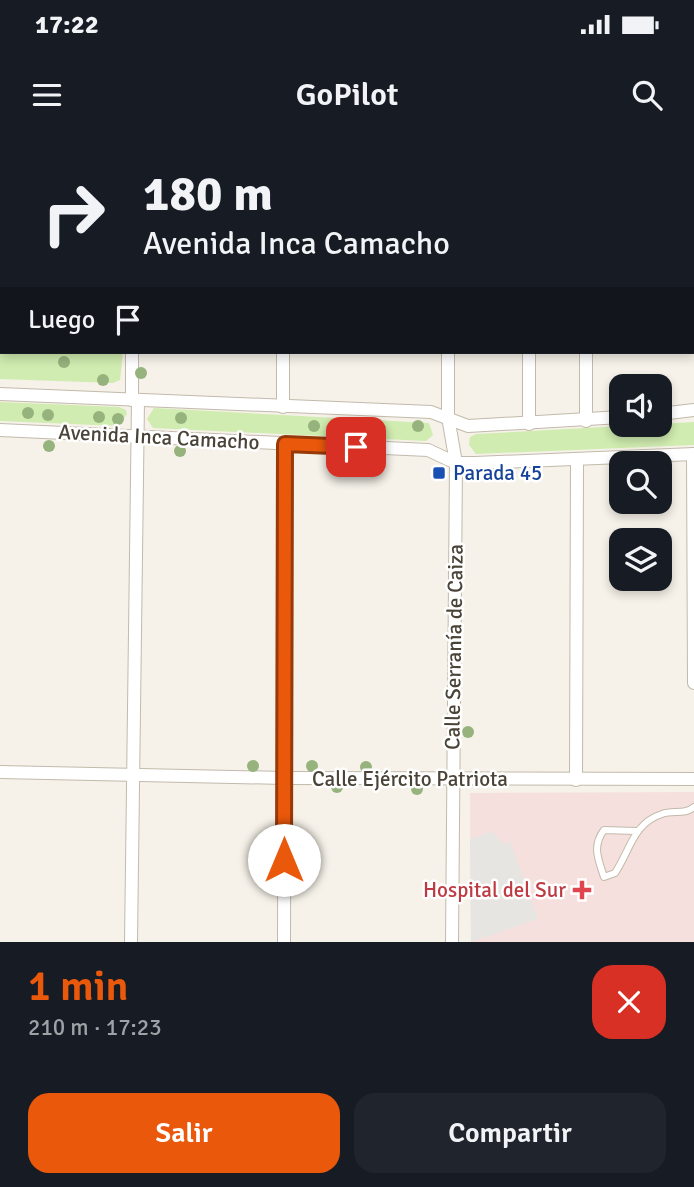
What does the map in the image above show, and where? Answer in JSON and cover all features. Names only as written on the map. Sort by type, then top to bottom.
[{"type":"street","points":[[131,942],[137,435],[132,354]]},
{"type":"street","points":[[283,354],[283,407]]},
{"type":"street","name":"Calle Serranía de Caiza","points":[[448,354],[448,417],[456,463],[452,942]]},
{"type":"street","points":[[529,354],[529,424]]},
{"type":"street","points":[[586,354],[586,421]]},
{"type":"street","name":"Avenida Inca Camacho","points":[[0,394],[431,412],[468,426],[609,418]]},
{"type":"street","points":[[672,413],[694,410]]},
{"type":"street","name":"Avenida Inca Camacho","points":[[0,430],[428,450],[456,463],[577,461],[694,454]]},
{"type":"street","points":[[284,942],[285,444]]},
{"type":"street","points":[[694,454],[694,683]]},
{"type":"street","points":[[576,779],[577,461]]},
{"type":"street","name":"Calle Ejército Patriota","points":[[0,772],[284,778],[694,779]]},
{"type":"lane","points":[[636,831],[604,830],[597,839],[596,852],[604,877],[615,873],[636,831],[663,813],[689,811],[694,807]]},
{"type":"shaded area","name":"Hospital del Sur","points":[[694,792],[694,942],[471,942],[470,793]]},
{"type":"shaded area","points":[[493,831],[503,844],[510,841],[538,919],[471,942],[470,839]]},
{"type":"green space","points":[[0,354],[123,354],[120,380],[113,383],[0,379]]},
{"type":"green space","points":[[0,402],[119,407],[126,410],[127,414],[118,426],[0,421]]},
{"type":"green space","points":[[154,408],[429,423],[433,435],[426,441],[153,428],[147,419]]},
{"type":"green space","points":[[694,422],[694,445],[476,454],[469,445],[470,437],[476,434],[609,427],[609,437],[672,437],[672,423]]},
{"type":"place","name":"Parada 45","points":[[439,473]]},
{"type":"place","name":"Hospital del Sur","points":[[582,890]]},
{"type":"route","points":[[284,860],[285,444],[356,447]]}]
